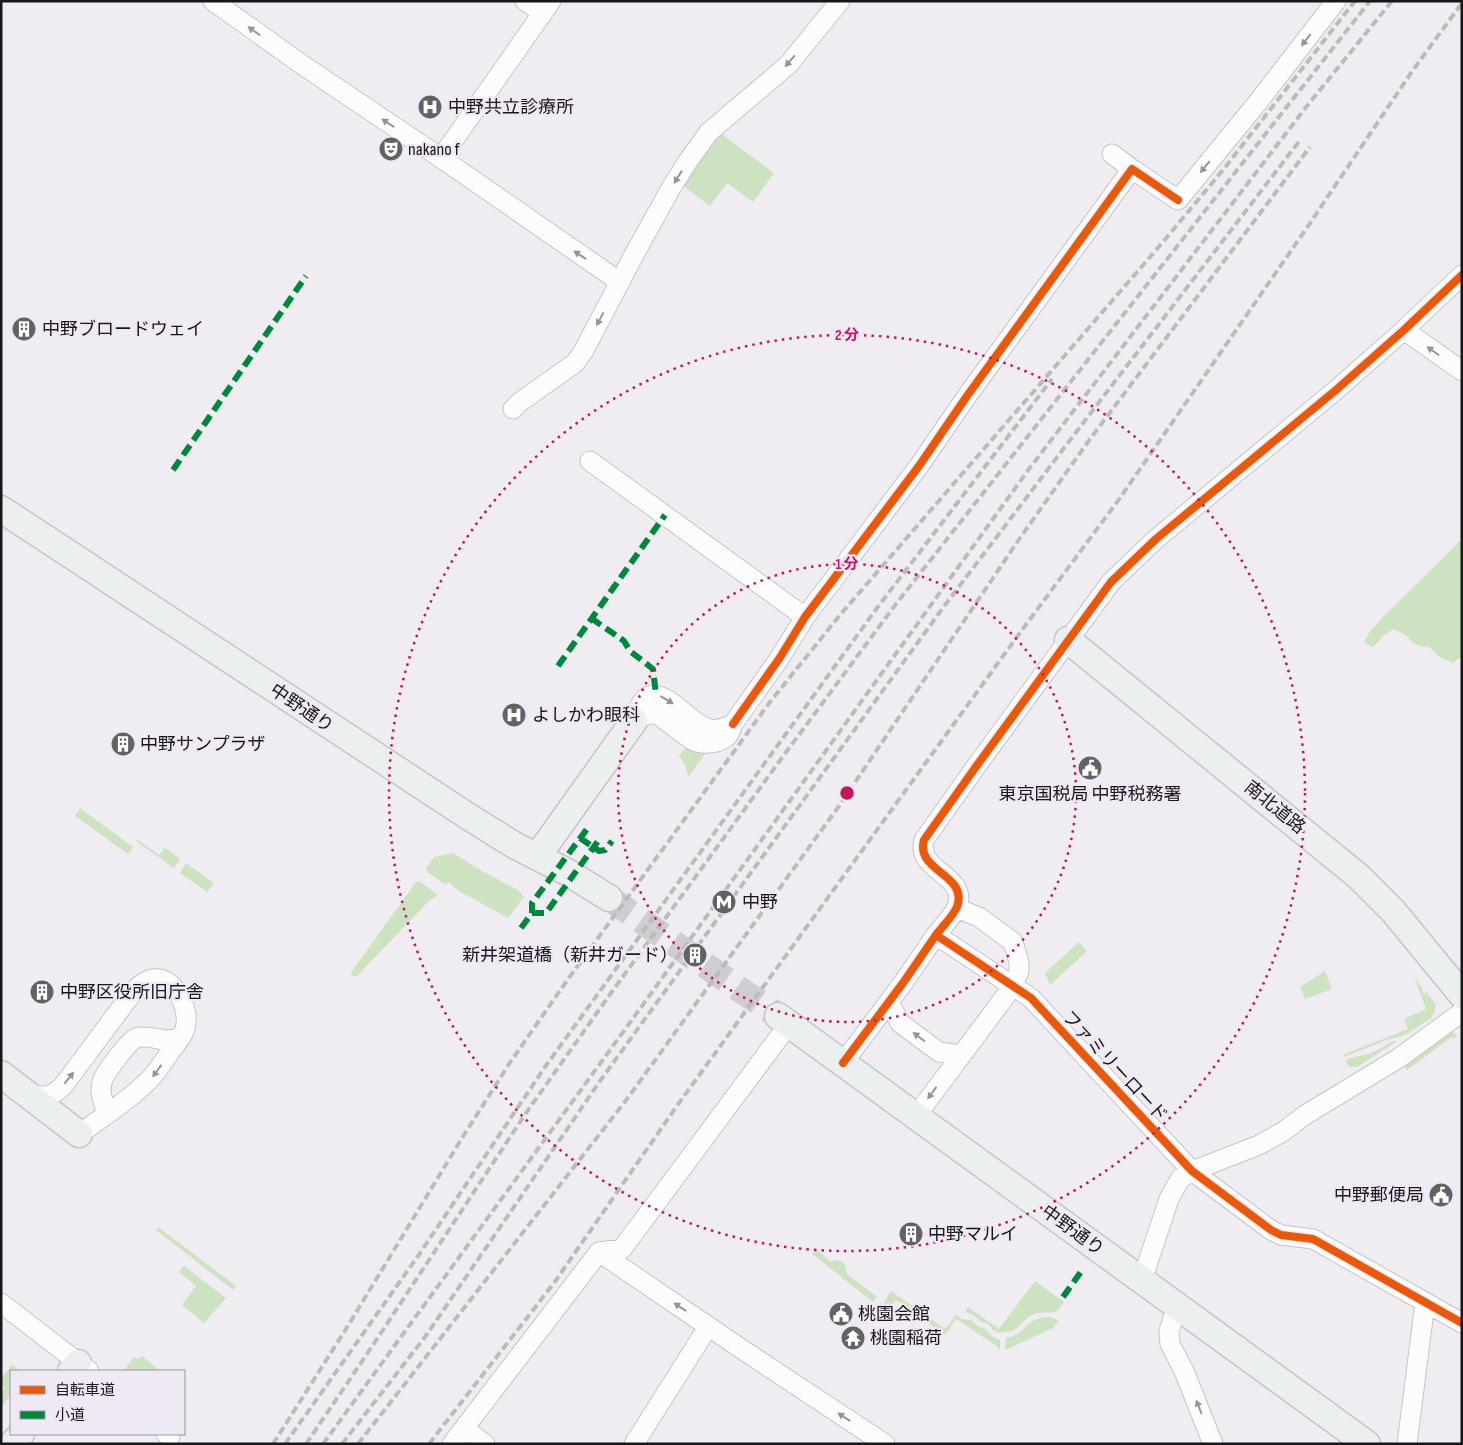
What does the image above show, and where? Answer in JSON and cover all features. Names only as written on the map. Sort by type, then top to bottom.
[{"type":"main road","name":"中野通り","points":[[2,512],[473,820],[567,872],[609,898]]},
{"type":"main road","name":"南北道路","points":[[1068,640],[1358,876],[1394,912],[1462,995]]},
{"type":"main road","points":[[537,857],[634,721]]},
{"type":"main road","name":"中野通り","points":[[784,1019],[1367,1444]]},
{"type":"main road","points":[[10,1085],[79,1134]]},
{"type":"street","points":[[213,1],[304,66],[620,282]]},
{"type":"street","points":[[441,158],[547,7],[526,1]]},
{"type":"street","points":[[513,409],[575,363],[583,352],[671,188],[709,132],[788,65],[840,1]]},
{"type":"street","points":[[1112,154],[1178,200],[1258,102],[1336,1]]},
{"type":"street","points":[[634,721],[644,715],[657,714],[697,743],[724,739],[730,733],[733,724],[780,659],[805,617],[919,466],[967,396],[1132,168]]},
{"type":"street","points":[[843,1062],[889,1002],[956,908],[958,892],[952,881],[926,860],[922,846],[924,840],[1110,582],[1156,539],[1336,390],[1404,330],[1462,275]]},
{"type":"street","points":[[1404,330],[1462,371]]},
{"type":"street","points":[[590,461],[805,617]]},
{"type":"street","points":[[916,1116],[1013,986],[1019,971],[1019,962],[1013,942],[978,918],[956,908]]},
{"type":"street","name":"ファミリーロード","points":[[936,935],[1031,998],[1192,1171],[1271,1230],[1281,1235],[1313,1239],[1462,1323]]},
{"type":"street","points":[[10,1085],[39,1096],[55,1094],[73,1073],[133,992],[142,983],[153,978],[164,981],[181,996],[186,1013],[186,1027],[182,1036],[149,1080],[79,1134]]},
{"type":"street","points":[[889,1002],[900,1023],[939,1052],[961,1055]]},
{"type":"street","points":[[1142,1280],[1169,1199],[1180,1179],[1192,1171],[1262,1144],[1284,1131],[1305,1115],[1399,1058],[1462,1012]]},
{"type":"street","points":[[485,1444],[458,1436],[599,1252],[622,1249],[784,1019]]},
{"type":"street","points":[[107,1114],[101,1091],[104,1078],[128,1044],[136,1038],[148,1037],[175,1040],[182,1036]]},
{"type":"street","points":[[599,1252],[708,1327],[885,1444]]},
{"type":"street","points":[[1,1303],[79,1368]]},
{"type":"street","points":[[1407,1444],[1425,1303]]},
{"type":"street","points":[[1177,1306],[1170,1323],[1170,1344],[1184,1370],[1213,1444]]},
{"type":"street","points":[[634,1444],[708,1327]]},
{"type":"green space","points":[[720,133],[774,173],[753,202],[727,183],[710,206],[682,185]]},
{"type":"green space","points":[[1462,539],[1462,656],[1453,663],[1440,657],[1429,647],[1413,643],[1407,636],[1394,629],[1385,634],[1373,647],[1364,642],[1383,617]]},
{"type":"green space","points":[[686,747],[707,751],[690,775],[688,775],[679,755]]},
{"type":"green space","points":[[80,808],[133,847],[128,854],[75,816]]},
{"type":"green space","points":[[138,840],[159,855],[165,848],[180,859],[174,868],[136,841]]},
{"type":"green space","points":[[453,853],[518,890],[524,897],[508,918],[459,891],[448,882],[446,885],[426,871],[434,857]]},
{"type":"green space","points":[[186,863],[214,883],[207,892],[180,873]]},
{"type":"green space","points":[[419,881],[438,895],[429,901],[356,977],[350,974],[416,882]]},
{"type":"green space","points":[[1079,942],[1087,951],[1050,985],[1045,973]]},
{"type":"green space","points":[[1325,971],[1332,989],[1305,999],[1300,987]]},
{"type":"green space","points":[[1415,979],[1423,989],[1424,994],[1426,992],[1436,1004],[1431,1018],[1407,1034],[1344,1057],[1343,1055],[1408,1029],[1404,1019],[1426,1009]]},
{"type":"green space","points":[[1452,1031],[1457,1036],[1454,1039],[1452,1037],[1407,1070],[1404,1066]]},
{"type":"green space","points":[[1393,1041],[1396,1042],[1357,1067],[1350,1067],[1346,1063],[1346,1060],[1371,1053]]},
{"type":"green space","points":[[158,1227],[236,1286],[233,1290],[156,1230]]},
{"type":"green space","points":[[816,1249],[831,1262],[836,1260],[843,1263],[846,1273],[877,1297],[873,1302],[812,1254]]},
{"type":"green space","points":[[184,1266],[226,1298],[204,1323],[182,1305],[196,1286],[179,1272]]},
{"type":"green space","points":[[1035,1281],[1064,1302],[1056,1312],[1036,1313],[1028,1317],[1012,1331],[1000,1333],[973,1315],[965,1312],[968,1307],[999,1329]]},
{"type":"green space","points":[[891,1291],[945,1329],[956,1315],[962,1319],[971,1320],[979,1327],[984,1328],[993,1337],[1000,1340],[1000,1352],[998,1347],[956,1319],[945,1335],[896,1300],[886,1313],[884,1302]]},
{"type":"green space","points":[[1048,1317],[1059,1320],[1053,1328],[1005,1350],[1006,1338],[1018,1334],[1035,1320]]},
{"type":"green space","points":[[142,1356],[159,1370],[124,1370],[134,1357],[137,1359]]},
{"type":"green space","points":[[12,1365],[20,1370],[10,1370],[10,1395],[1,1408],[1,1393],[5,1388],[1,1385],[1,1379]]},
{"type":"tunnel","points":[[609,898],[778,1016]]},
{"type":"railway","points":[[273,1444],[509,1064],[566,982],[770,702],[840,615],[1157,249],[1223,170],[1355,1]]},
{"type":"railway","points":[[306,1444],[526,1113],[784,755],[896,604],[1370,1]]},
{"type":"railway","points":[[323,1444],[1029,469],[1307,106],[1392,1]]},
{"type":"railway","points":[[429,1444],[554,1283],[679,1103],[1120,498],[1304,232],[1413,70],[1462,3]]},
{"type":"railway","points":[[342,1444],[425,1337],[600,1081],[942,609],[1301,139]]},
{"type":"railway","points":[[358,1444],[627,1099],[839,806],[1020,538],[1090,439],[1310,147]]},
{"type":"railway","points":[[285,1444],[418,1256],[545,1067],[877,608],[1052,379]]},
{"type":"marked path","points":[[173,470],[306,276]]},
{"type":"marked path","points":[[558,666],[665,515]]},
{"type":"marked path","points":[[591,618],[624,641],[630,651],[653,669],[656,695]]},
{"type":"marked path","points":[[521,928],[532,913],[532,903],[587,829]]},
{"type":"marked path","points":[[580,838],[599,851],[605,850],[612,841]]},
{"type":"marked path","points":[[532,913],[546,913],[598,841]]},
{"type":"marked path","points":[[1063,1297],[1083,1269]]},
{"type":"cycle path","points":[[733,724],[779,659],[805,617],[919,466],[967,396],[1132,169],[1178,200]]},
{"type":"cycle path","points":[[936,935],[957,907],[959,896],[956,887],[927,859],[923,851],[924,840],[1111,582],[1156,539],[1336,390],[1404,330],[1462,275]]},
{"type":"cycle path","points":[[843,1063],[903,983],[936,935],[1031,998],[1192,1171],[1271,1230],[1281,1235],[1313,1239],[1462,1323]]},
{"type":"place","name":"中野共立診療所","points":[[430,107]]},
{"type":"place","name":"nakano f","points":[[391,149]]},
{"type":"place","name":"中野ブロードウェイ","points":[[24,329]]},
{"type":"place","name":"よしかわ眼科","points":[[514,715]]},
{"type":"place","name":"中野サンプラザ","points":[[123,744]]},
{"type":"place","name":"東京国税局 中野税務署","points":[[1090,768]]},
{"type":"place","name":"中野","points":[[724,902]]},
{"type":"place","name":"新井架道橋（新井ガード）","points":[[695,955]]},
{"type":"place","name":"中野区役所旧庁舎","points":[[42,992]]},
{"type":"place","name":"中野郵便局","points":[[1441,1195]]},
{"type":"place","name":"中野マルイ","points":[[911,1234]]},
{"type":"place","name":"桃園会館","points":[[841,1314]]},
{"type":"place","name":"桃園稲荷","points":[[853,1338]]}]
